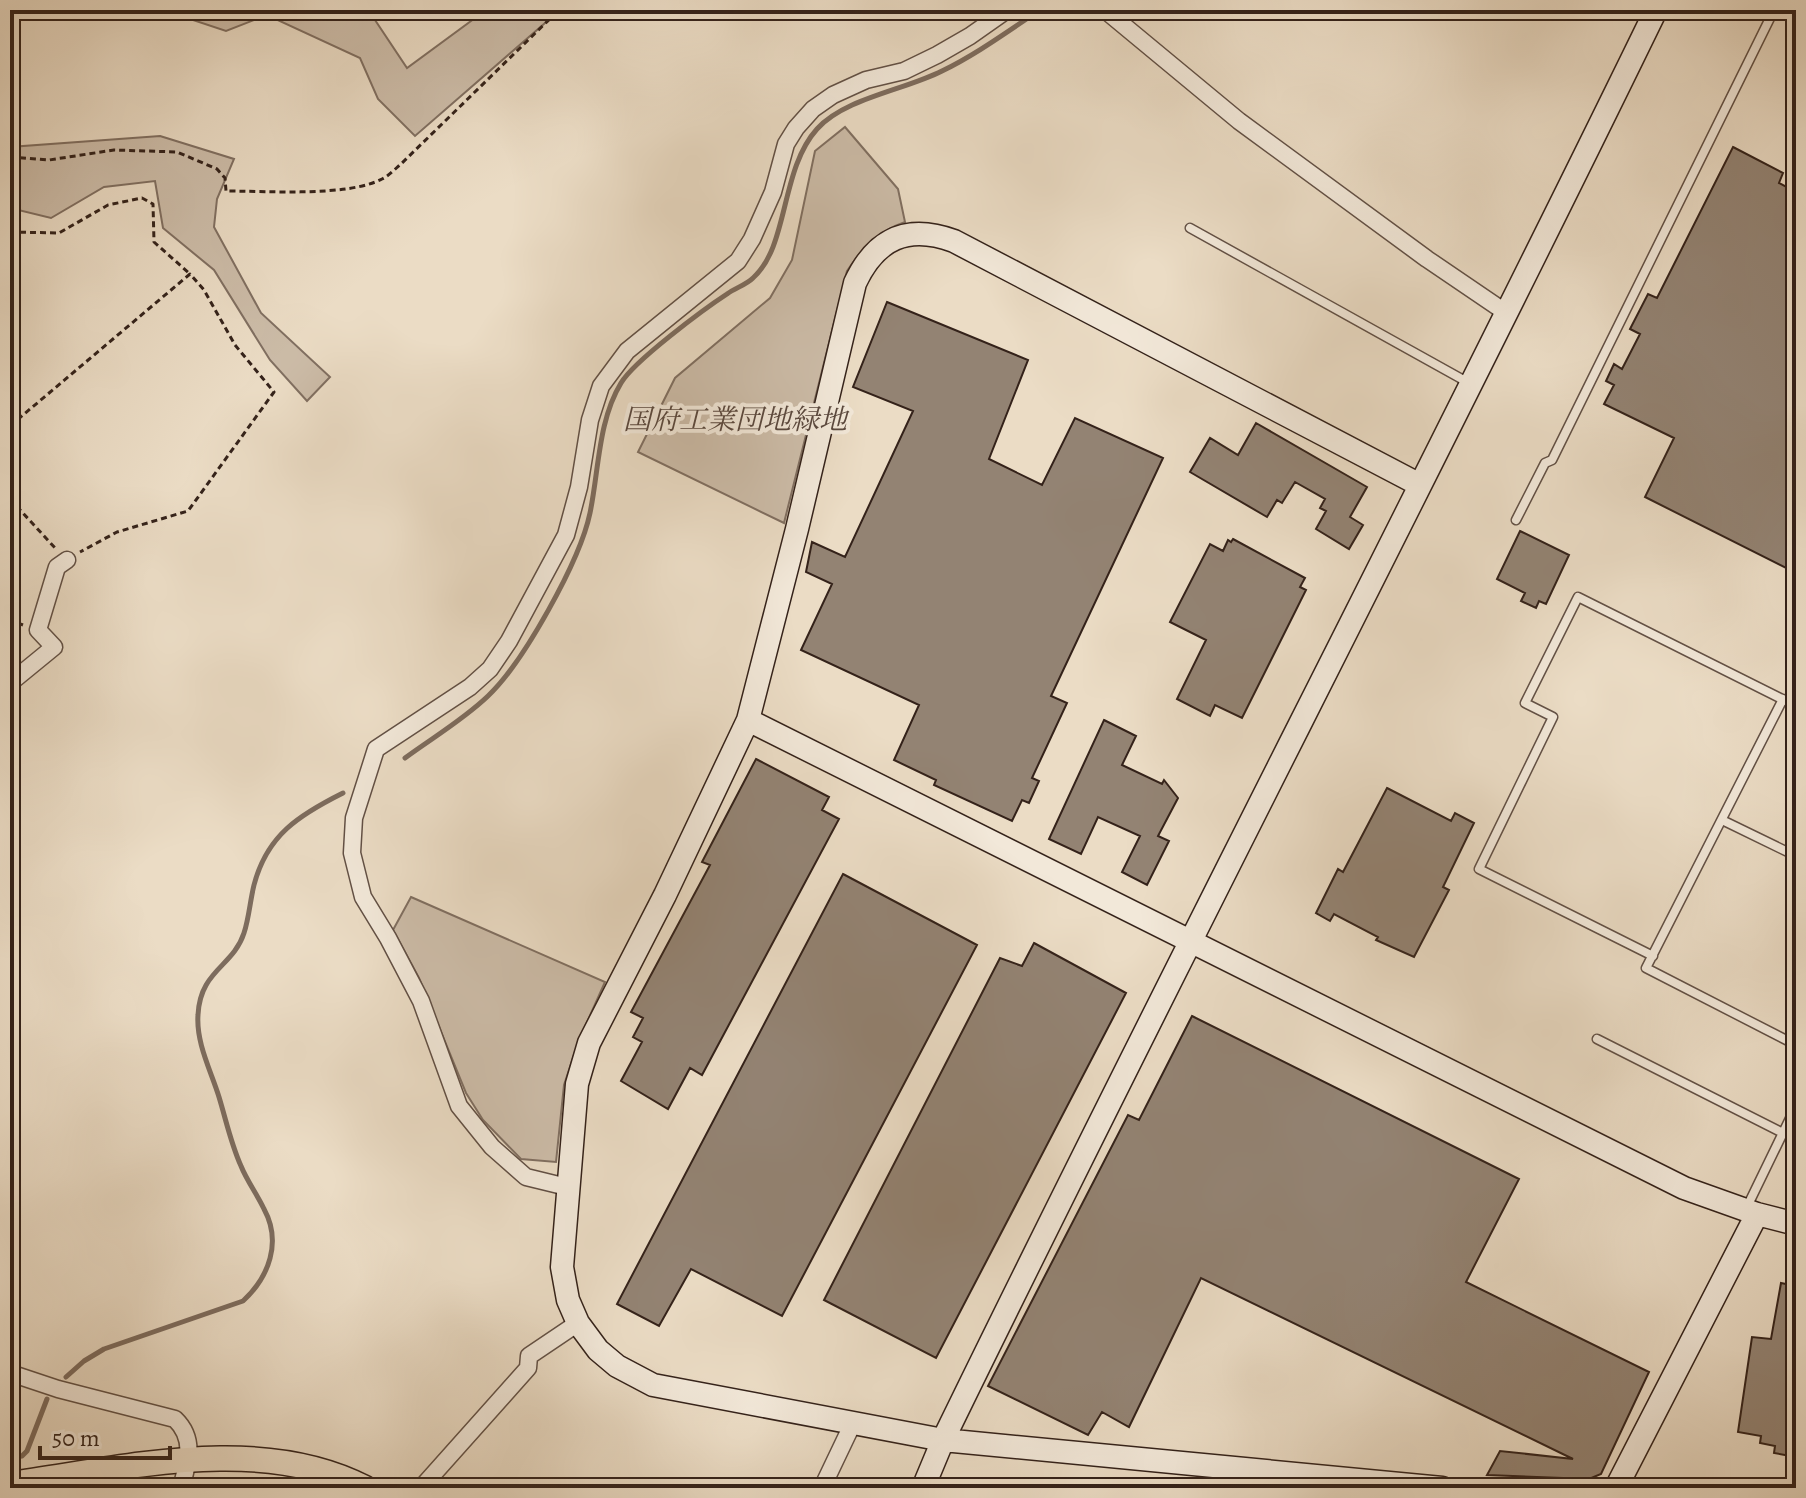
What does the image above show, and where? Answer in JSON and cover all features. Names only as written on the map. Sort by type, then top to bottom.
[{"type":"main road","points":[[10,1484],[189,1459],[240,1459],[285,1462],[319,1470],[365,1488]]},
{"type":"street","points":[[567,1187],[526,1177],[492,1147],[459,1106],[421,1001],[363,897],[352,853],[354,818],[376,749],[470,687],[490,669],[509,641],[566,535],[575,505],[590,420],[601,386],[627,351],[738,261],[752,239],[773,192],[786,144],[796,128],[813,109],[833,95],[866,80],[904,71],[937,55],[1007,10]]},
{"type":"street","points":[[1105,10],[1239,121],[1427,259],[1508,314]]},
{"type":"street","points":[[923,1488],[943,1440],[1095,1127],[1508,314],[1656,10]]},
{"type":"street","points":[[1420,485],[954,241],[919,232],[903,236],[876,251],[855,283],[748,720],[672,881],[589,1043],[577,1084],[562,1267],[571,1328],[617,1366],[653,1385],[943,1440],[1442,1488]]},
{"type":"street","points":[[10,683],[54,647],[38,630],[57,567],[67,560]]},
{"type":"street","points":[[748,720],[1684,1188],[1796,1224]]},
{"type":"street","points":[[1616,1488],[1751,1212]]},
{"type":"street","points":[[421,1488],[528,1368],[529,1356],[571,1328]]},
{"type":"street","points":[[10,1373],[58,1389],[175,1419],[186,1429],[189,1459],[181,1488]]},
{"type":"street","points":[[822,1488],[853,1423]]},
{"type":"lane","points":[[1516,520],[1545,463],[1552,460],[1774,10]]},
{"type":"lane","points":[[1190,228],[1472,384]]},
{"type":"lane","points":[[1653,956],[1479,869],[1553,717],[1525,703],[1578,597],[1796,706]]},
{"type":"lane","points":[[1783,699],[1646,968],[1796,1045]]},
{"type":"lane","points":[[1722,820],[1796,856]]},
{"type":"lane","points":[[1597,1039],[1783,1133]]},
{"type":"lane","points":[[1751,1212],[1796,1106]]},
{"type":"path","points":[[10,157],[49,160],[114,150],[177,152],[217,169],[225,178],[226,191],[366,186],[384,178],[402,163],[559,10]]},
{"type":"path","points":[[10,232],[59,233],[108,205],[142,198],[153,204],[154,242],[204,290],[235,345],[274,392],[188,511],[117,532],[67,560],[10,499]]},
{"type":"path","points":[[10,426],[190,274]]},
{"type":"green space","points":[[163,10],[355,10],[375,20],[407,68],[486,10],[560,10],[415,136],[378,99],[360,58],[267,15],[226,31]]},
{"type":"green space","name":"国府工業団地緑地","points":[[845,127],[898,189],[905,222],[886,230],[872,241],[847,271],[784,523],[638,452],[675,378],[770,298],[792,260],[815,151]]},
{"type":"green space","points":[[160,136],[234,159],[217,199],[214,227],[261,313],[330,377],[307,401],[270,360],[214,270],[163,228],[155,181],[104,187],[51,218],[10,208],[10,147]]},
{"type":"green space","points":[[411,897],[605,982],[579,1040],[564,1085],[556,1162],[521,1159],[483,1120],[466,1093],[419,978],[393,930]]},
{"type":"building","points":[[1733,147],[1783,173],[1779,183],[1796,192],[1796,573],[1645,497],[1674,438],[1604,404],[1614,385],[1606,381],[1614,364],[1622,369],[1640,334],[1630,329],[1648,294],[1657,298]]},
{"type":"building","points":[[887,302],[1028,360],[989,459],[1042,485],[1075,418],[1163,458],[1051,696],[1067,703],[1032,778],[1039,781],[1029,803],[1022,800],[1012,821],[934,785],[936,780],[894,760],[919,705],[801,650],[832,584],[806,572],[812,542],[845,557],[913,411],[853,387]]},
{"type":"building","points":[[1256,423],[1367,487],[1350,517],[1363,525],[1349,549],[1316,529],[1326,511],[1320,508],[1325,499],[1295,482],[1282,503],[1277,500],[1267,517],[1190,472],[1210,438],[1238,455]]},
{"type":"building","points":[[1520,531],[1569,555],[1546,604],[1539,601],[1536,608],[1521,601],[1525,593],[1497,579]]},
{"type":"building","points":[[1233,539],[1305,578],[1300,587],[1306,590],[1242,718],[1215,705],[1210,716],[1177,699],[1206,640],[1170,622],[1210,544],[1223,551],[1228,540],[1231,542]]},
{"type":"building","points":[[1104,720],[1136,736],[1122,765],[1162,784],[1164,780],[1178,798],[1158,836],[1169,841],[1147,885],[1122,872],[1140,836],[1098,817],[1081,854],[1049,839]]},
{"type":"building","points":[[756,759],[829,797],[822,810],[839,819],[702,1075],[690,1068],[668,1109],[621,1081],[642,1042],[633,1037],[643,1018],[631,1012],[710,865],[702,862]]},
{"type":"building","points":[[1387,788],[1451,821],[1455,813],[1474,823],[1443,887],[1449,890],[1414,957],[1376,940],[1378,937],[1334,914],[1330,921],[1316,913],[1338,869],[1343,872]]},
{"type":"building","points":[[843,874],[977,945],[782,1316],[691,1269],[659,1326],[617,1304]]},
{"type":"building","points":[[1034,943],[1126,993],[936,1358],[824,1300],[1000,958],[1022,966]]},
{"type":"building","points":[[1192,1016],[1519,1179],[1466,1282],[1649,1372],[1601,1474],[1589,1479],[1487,1475],[1500,1451],[1573,1459],[1201,1278],[1129,1427],[1102,1412],[1088,1435],[988,1386],[1128,1115],[1139,1120]]},
{"type":"building","points":[[1781,1283],[1796,1286],[1796,1457],[1774,1453],[1775,1446],[1760,1443],[1761,1436],[1738,1432],[1752,1337],[1771,1339]]},
{"type":"waterway","points":[[405,758],[488,696],[533,636],[563,583],[584,533],[603,429],[621,383],[654,349],[716,301],[750,280],[765,264],[779,228],[796,165],[817,129],[829,118],[859,102],[927,78],[955,64],[1040,10]]},
{"type":"waterway","points":[[66,1377],[104,1349],[243,1301],[266,1270],[272,1246],[269,1221],[243,1172],[231,1141],[199,1036],[200,1000],[204,988],[239,944],[246,927],[254,885],[267,853],[287,828],[343,793]]},
{"type":"waterway","points":[[10,1458],[22,1456],[27,1451],[47,1399]]}]
